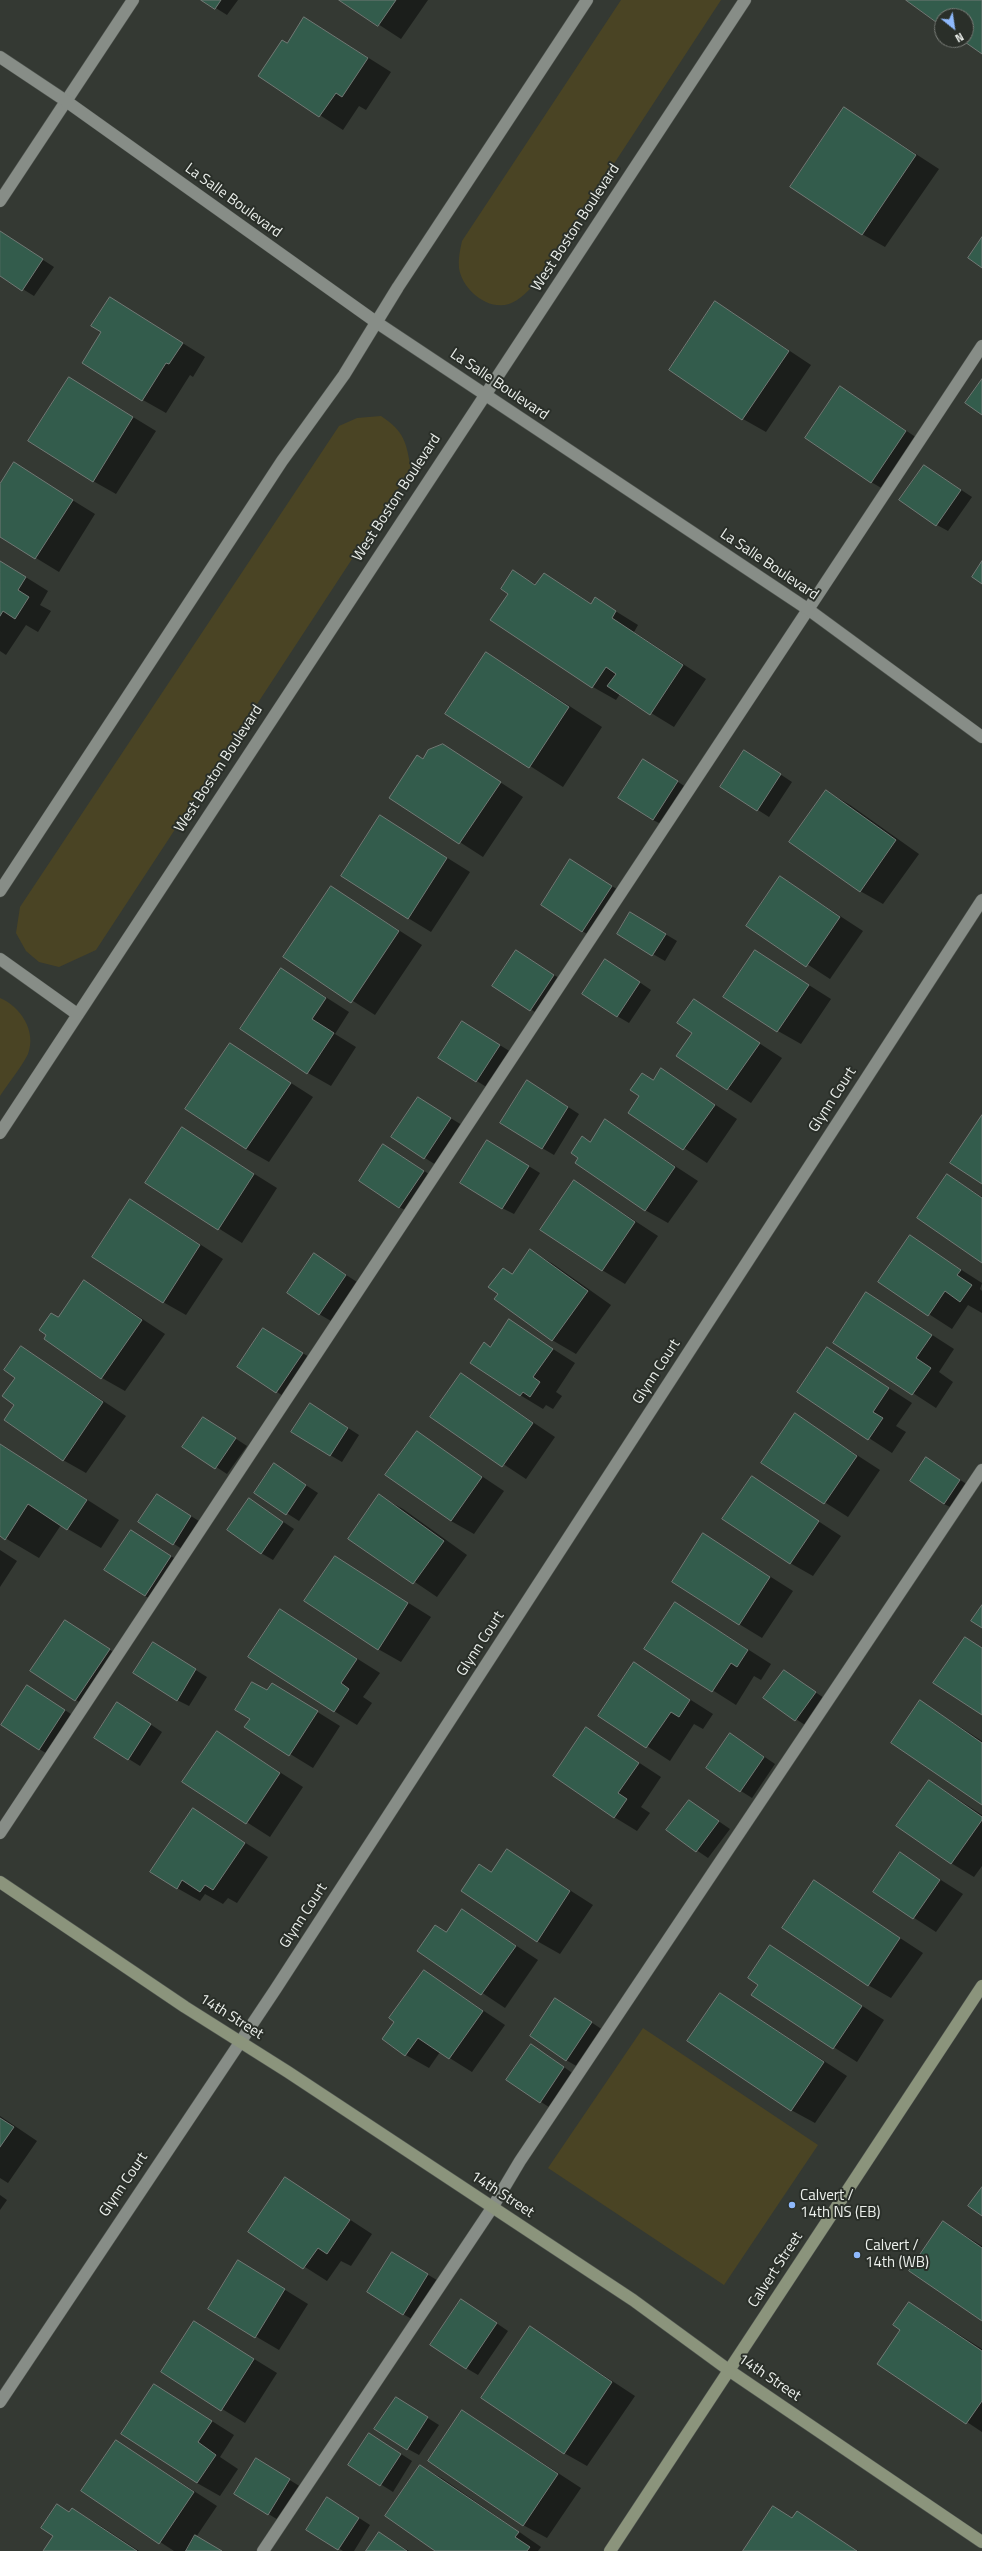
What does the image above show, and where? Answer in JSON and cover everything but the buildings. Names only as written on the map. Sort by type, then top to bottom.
[{"type":"street","points":[[0,201],[133,0]]},
{"type":"street","points":[[0,891],[282,460],[344,375],[376,322],[587,0]]},
{"type":"street","name":"West Boston Boulevard","points":[[0,1133],[745,0]]},
{"type":"street","name":"La Salle Boulevard","points":[[0,57],[66,101],[376,322],[809,610],[982,737]]},
{"type":"street","points":[[0,1833],[982,346]]},
{"type":"street","name":"Glynn Court","points":[[0,2402],[241,2042],[982,900]]},
{"type":"street","points":[[0,959],[77,1014]]},
{"type":"street","points":[[263,2551],[492,2208],[529,2148],[982,1470]]},
{"type":"street","name":"14th Street","points":[[0,1882],[633,2300],[730,2371],[982,2542]]},
{"type":"street","name":"Calvert Street","points":[[610,2551],[730,2371],[982,1986]]},
{"type":"shaded area","points":[[621,0],[721,0],[536,283],[520,298],[509,304],[492,304],[484,301],[470,290],[461,276],[459,261],[462,241]]},
{"type":"shaded area","points":[[381,416],[395,427],[403,438],[408,452],[411,469],[96,950],[59,967],[39,962],[26,951],[16,933],[20,907],[339,426],[357,418]]},
{"type":"shaded area","points":[[0,998],[14,1007],[25,1020],[30,1037],[30,1045],[28,1054],[0,1096]]},
{"type":"shaded area","points":[[643,2028],[818,2145],[724,2285],[548,2168]]},
{"type":"place","name":"Calvert / 14th NS (EB)","points":[[792,2205]]},
{"type":"place","name":"Calvert / 14th (WB)","points":[[857,2255]]}]
